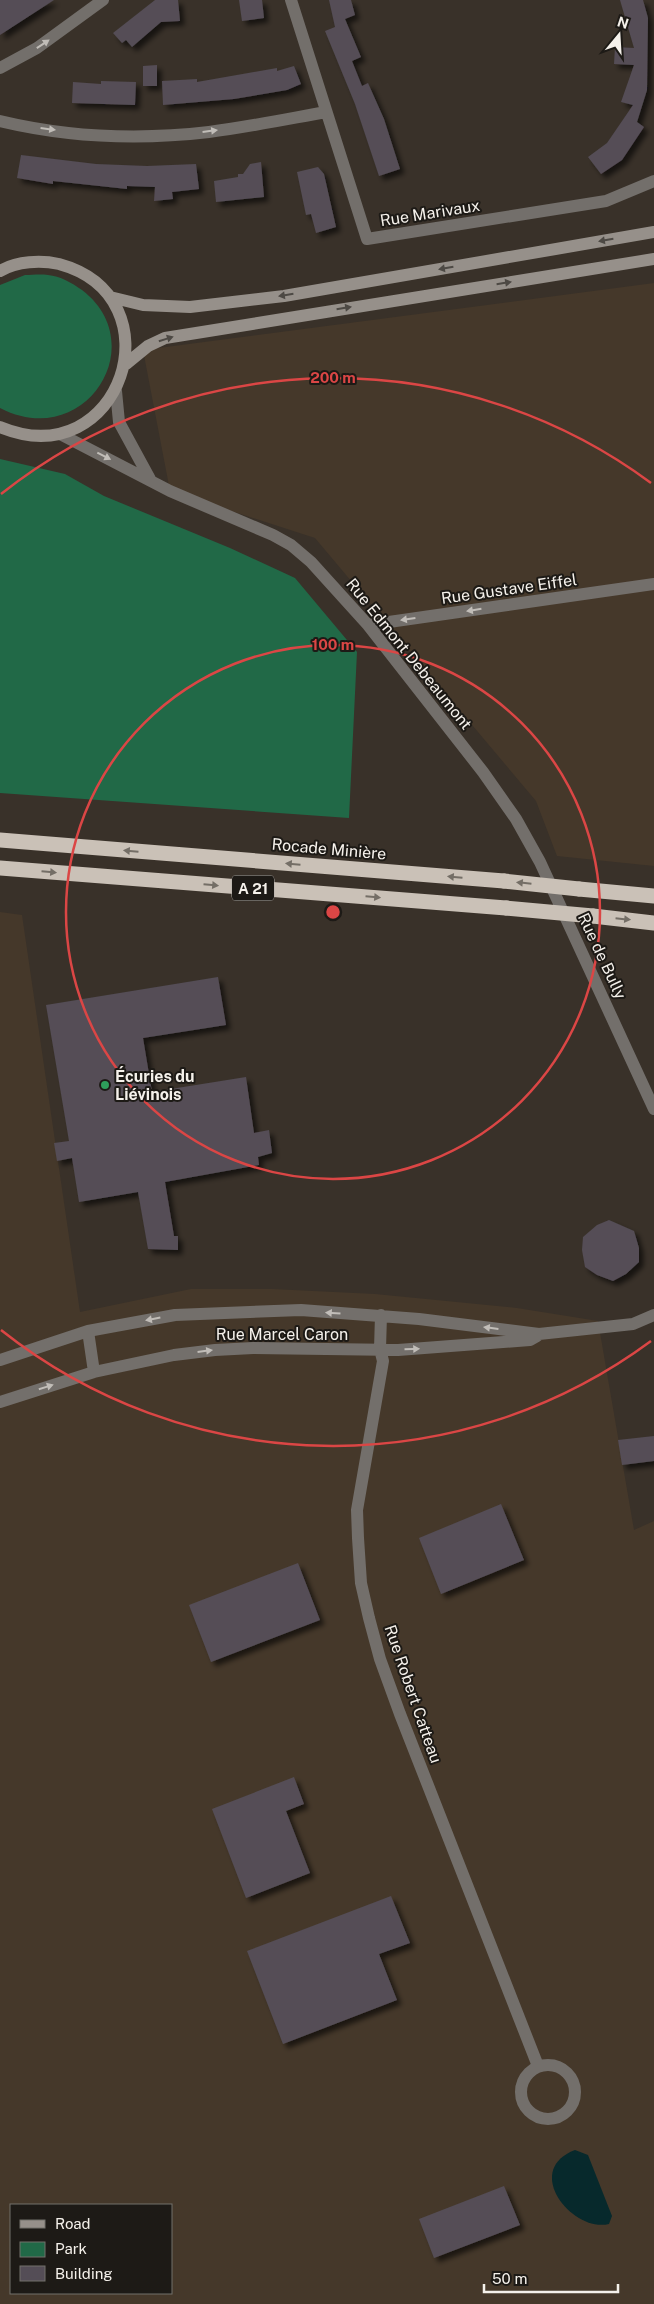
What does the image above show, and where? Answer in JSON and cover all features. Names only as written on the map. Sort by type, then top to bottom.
[{"type":"highway","name":"Rocade Minière","points":[[0,840],[504,881],[654,896]]},
{"type":"highway","name":"A 21","points":[[0,868],[506,908],[654,923]]},
{"type":"main road","points":[[110,297],[143,305],[190,306],[284,296],[654,232]]},
{"type":"main road","points":[[126,364],[148,346],[174,336],[654,259]]},
{"type":"main road","points":[[0,427],[16,433],[38,436],[60,434],[92,418],[106,406],[116,391],[126,364],[125,333],[121,318],[110,297],[93,280],[65,266],[50,262],[26,262],[1,269]]},
{"type":"street","points":[[0,68],[37,48],[103,0]]},
{"type":"street","name":"Rue Marivaux","points":[[291,0],[366,239],[606,201],[654,181]]},
{"type":"street","points":[[0,121],[22,126],[99,135],[152,136],[209,132],[326,112]]},
{"type":"street","points":[[116,391],[119,422],[150,479]]},
{"type":"street","name":"Rue Edmont Debeaumont","points":[[60,434],[170,491],[273,535],[291,545],[311,562],[368,625],[483,772],[516,819]]},
{"type":"street","name":"Rue Gustave Eiffel","points":[[368,625],[654,584]]},
{"type":"street","name":"Rue de Bully","points":[[516,819],[544,870],[654,1109]]},
{"type":"street","name":"Rue Marcel Caron","points":[[0,1360],[88,1331],[175,1315],[300,1310],[382,1315],[539,1334],[633,1324],[654,1316]]},
{"type":"street","name":"Rue Robert Catteau","points":[[382,1315],[380,1349],[383,1362],[357,1510],[361,1583],[380,1658],[400,1714],[538,2066]]},
{"type":"street","points":[[88,1331],[94,1372]]},
{"type":"street","name":"Rue Marcel Caron","points":[[0,1402],[94,1372],[174,1355],[215,1350],[433,1348],[530,1340],[539,1334]]},
{"type":"street","points":[[550,2065],[562,2068],[571,2077],[576,2088],[574,2100],[568,2111],[558,2118],[546,2120],[534,2116],[525,2108],[521,2096],[522,2084],[528,2073],[538,2066],[550,2065]]},
{"type":"shaded area","points":[[654,283],[654,866],[557,856],[536,801],[315,538],[170,491],[143,350]]},
{"type":"shaded area","points":[[0,912],[22,915],[80,1312],[191,1289],[272,1289],[375,1294],[517,1308],[598,1321],[634,1530],[654,1521],[654,2304],[0,2304]]},
{"type":"green space","points":[[25,275],[57,277],[70,282],[82,290],[102,312],[111,337],[110,363],[100,386],[82,404],[59,416],[31,418],[0,408],[0,285]]},
{"type":"green space","points":[[0,459],[65,474],[104,496],[230,548],[295,578],[357,652],[349,818],[0,793]]},
{"type":"water","points":[[575,2150],[588,2155],[612,2216],[609,2224],[595,2224],[581,2219],[568,2210],[558,2198],[553,2185],[553,2171],[560,2159]]},
{"type":"building","points":[[0,0],[54,0],[0,35]]},
{"type":"building","points":[[155,0],[178,0],[180,21],[161,22],[132,47],[126,40],[122,43],[113,33]]},
{"type":"building","points":[[239,0],[262,0],[264,18],[242,21]]},
{"type":"building","points":[[329,0],[351,0],[355,15],[345,19],[361,57],[352,61],[362,86],[368,83],[384,119],[400,169],[379,176],[355,104],[325,31],[335,27]]},
{"type":"building","points":[[620,0],[643,0],[648,18],[647,90],[637,122],[644,127],[622,160],[601,174],[588,157],[607,143],[633,105],[621,102],[634,65],[614,64],[615,47],[634,48]]},
{"type":"building","points":[[157,65],[157,86],[143,86],[143,66]]},
{"type":"building","points":[[294,66],[301,84],[287,90],[234,99],[163,105],[162,81],[197,79],[197,82],[277,68],[277,71]]},
{"type":"building","points":[[101,81],[136,82],[135,105],[72,103],[73,82],[101,84]]},
{"type":"building","points":[[21,155],[96,164],[147,166],[196,164],[199,189],[172,192],[173,199],[154,201],[155,187],[127,186],[127,189],[53,181],[53,184],[17,178]]},
{"type":"building","points":[[261,162],[264,197],[216,202],[214,181],[238,177],[238,174],[243,174],[250,164]]},
{"type":"building","points":[[318,167],[324,174],[336,227],[316,233],[311,214],[306,215],[297,172]]},
{"type":"building","points":[[218,977],[226,1025],[143,1038],[152,1092],[246,1077],[254,1133],[269,1130],[272,1153],[258,1157],[259,1165],[165,1182],[174,1236],[178,1236],[178,1250],[148,1249],[138,1192],[79,1202],[72,1158],[57,1161],[54,1143],[69,1141],[46,1005]]},
{"type":"building","points":[[609,1220],[634,1231],[639,1248],[639,1262],[626,1274],[613,1281],[597,1275],[585,1267],[582,1250],[583,1237],[597,1225]]},
{"type":"building","points":[[654,1436],[654,1461],[622,1465],[618,1440]]},
{"type":"building","points":[[501,1504],[524,1560],[441,1594],[419,1538]]},
{"type":"building","points":[[298,1563],[320,1620],[211,1662],[189,1605]]},
{"type":"building","points":[[294,1777],[304,1804],[286,1811],[310,1873],[246,1898],[212,1809]]},
{"type":"building","points":[[391,1896],[410,1943],[379,1954],[397,2000],[283,2044],[247,1951]]},
{"type":"building","points":[[504,2186],[520,2225],[434,2258],[419,2219]]},
{"type":"place","name":"Écuries du Liévinois","points":[[105,1085]]}]
